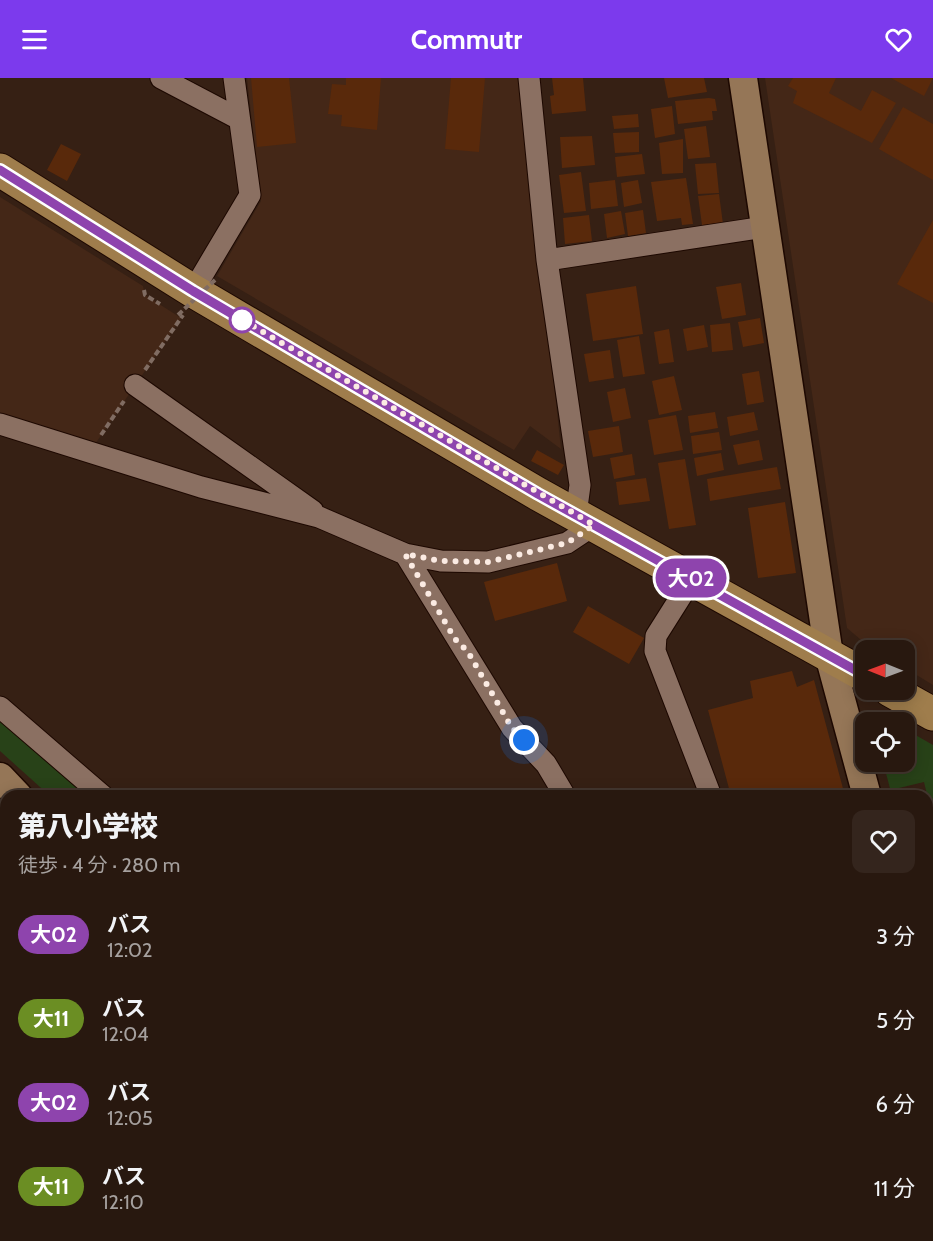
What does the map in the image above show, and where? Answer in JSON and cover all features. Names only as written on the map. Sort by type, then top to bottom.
[{"type":"main road","points":[[0,170],[196,295],[585,520],[855,670]]},
{"type":"main road","points":[[908,700],[933,714]]},
{"type":"street","points":[[161,78],[238,119]]},
{"type":"street","points":[[196,295],[250,195],[234,78]]},
{"type":"street","points":[[0,424],[201,487],[319,517],[405,554],[441,561],[488,562],[567,543],[585,520],[547,260],[529,78]]},
{"type":"street","points":[[743,78],[829,656],[865,790]]},
{"type":"street","points":[[547,260],[765,227]]},
{"type":"street","points":[[135,385],[319,517]]},
{"type":"street","points":[[405,554],[512,728],[546,764],[561,790]]},
{"type":"street","points":[[692,579],[656,636],[655,651],[709,790]]},
{"type":"street","points":[[0,707],[97,790]]},
{"type":"street","points":[[0,777],[12,790]]},
{"type":"shaded area","points":[[247,78],[521,78],[561,449],[530,426],[514,450],[217,276],[261,201]]},
{"type":"shaded area","points":[[765,78],[933,78],[933,685],[915,674],[915,640],[861,640],[847,628]]},
{"type":"shaded area","points":[[0,197],[143,286],[145,295],[181,318],[89,453],[0,424]]},
{"type":"green space","points":[[0,707],[96,790],[43,790],[0,751]]},
{"type":"green space","points":[[915,735],[933,745],[933,790],[926,790],[924,782],[899,788],[900,790],[890,790],[886,772],[915,772]]},
{"type":"building","points":[[251,78],[289,78],[296,143],[257,147]]},
{"type":"building","points":[[346,78],[381,78],[377,130],[341,126],[342,115],[328,114],[332,84],[346,85]]},
{"type":"building","points":[[451,78],[485,78],[479,152],[445,149]]},
{"type":"building","points":[[552,78],[583,78],[586,111],[552,114],[550,96],[554,95]]},
{"type":"building","points":[[664,78],[704,78],[707,92],[668,98]]},
{"type":"building","points":[[793,78],[836,78],[829,93],[861,111],[872,90],[896,103],[872,143],[793,103],[797,91],[788,86]]},
{"type":"building","points":[[891,78],[933,78],[924,96]]},
{"type":"building","points":[[715,99],[717,111],[712,111],[713,120],[678,124],[675,101]]},
{"type":"building","points":[[672,106],[675,134],[655,138],[651,109]]},
{"type":"building","points":[[903,107],[933,124],[933,180],[879,149]]},
{"type":"building","points":[[638,114],[639,127],[614,129],[612,116]]},
{"type":"building","points":[[706,126],[710,157],[688,159],[684,129]]},
{"type":"building","points":[[639,132],[639,152],[615,153],[613,133]]},
{"type":"building","points":[[592,136],[595,165],[562,168],[560,137]]},
{"type":"building","points":[[683,139],[683,173],[662,174],[659,143]]},
{"type":"building","points":[[61,144],[81,154],[67,181],[47,170]]},
{"type":"building","points":[[642,154],[645,174],[617,177],[615,157]]},
{"type":"building","points":[[716,163],[719,193],[698,194],[695,164]]},
{"type":"building","points":[[581,172],[586,211],[564,213],[559,175]]},
{"type":"building","points":[[686,178],[693,224],[682,225],[681,218],[657,221],[651,182]]},
{"type":"building","points":[[615,180],[618,206],[591,209],[589,183]]},
{"type":"building","points":[[638,180],[642,203],[624,207],[621,183]]},
{"type":"building","points":[[719,194],[723,224],[702,225],[698,196]]},
{"type":"building","points":[[643,210],[646,233],[628,236],[625,213]]},
{"type":"building","points":[[621,211],[625,234],[607,238],[604,214]]},
{"type":"building","points":[[589,215],[592,241],[565,244],[563,218]]},
{"type":"building","points":[[933,220],[933,303],[897,284]]},
{"type":"building","points":[[741,283],[746,315],[722,319],[716,287]]},
{"type":"building","points":[[636,286],[643,334],[593,341],[586,294]]},
{"type":"building","points":[[760,318],[764,343],[743,347],[738,322]]},
{"type":"building","points":[[730,323],[733,350],[712,352],[710,325]]},
{"type":"building","points":[[704,325],[708,347],[687,351],[683,329]]},
{"type":"building","points":[[669,329],[674,362],[659,364],[654,332]]},
{"type":"building","points":[[639,336],[645,374],[623,377],[617,340]]},
{"type":"building","points":[[610,350],[614,378],[589,382],[584,354]]},
{"type":"building","points":[[759,371],[764,402],[747,405],[742,374]]},
{"type":"building","points":[[674,376],[682,410],[659,415],[652,381]]},
{"type":"building","points":[[625,388],[631,418],[613,422],[607,392]]},
{"type":"building","points":[[715,412],[718,428],[690,433],[688,416]]},
{"type":"building","points":[[754,412],[758,430],[730,436],[727,417]]},
{"type":"building","points":[[676,415],[683,450],[654,455],[648,420]]},
{"type":"building","points":[[619,426],[623,452],[593,457],[588,431]]},
{"type":"building","points":[[719,432],[722,450],[693,454],[691,436]]},
{"type":"building","points":[[759,440],[763,460],[738,465],[733,445]]},
{"type":"building","points":[[537,450],[564,465],[558,475],[531,461]]},
{"type":"building","points":[[721,453],[724,470],[697,476],[694,458]]},
{"type":"building","points":[[632,454],[635,475],[614,479],[610,458]]},
{"type":"building","points":[[685,459],[696,525],[669,529],[658,463]]},
{"type":"building","points":[[777,467],[781,489],[710,501],[707,479]]},
{"type":"building","points":[[646,478],[650,501],[619,505],[616,482]]},
{"type":"building","points":[[785,502],[796,573],[758,578],[748,508]]},
{"type":"building","points":[[557,563],[567,601],[495,621],[484,582]]},
{"type":"building","points":[[588,606],[644,638],[629,664],[573,632]]},
{"type":"building","points":[[792,671],[797,687],[814,680],[843,790],[729,790],[708,710],[753,698],[750,681]]},
{"type":"bus line","name":"大02","points":[[0,170],[193,291],[538,494],[855,670]]},
{"type":"route","points":[[242,320],[234,315],[594,525],[567,543],[488,562],[441,561],[405,554],[455,639],[468,652],[512,728],[524,740]]}]
